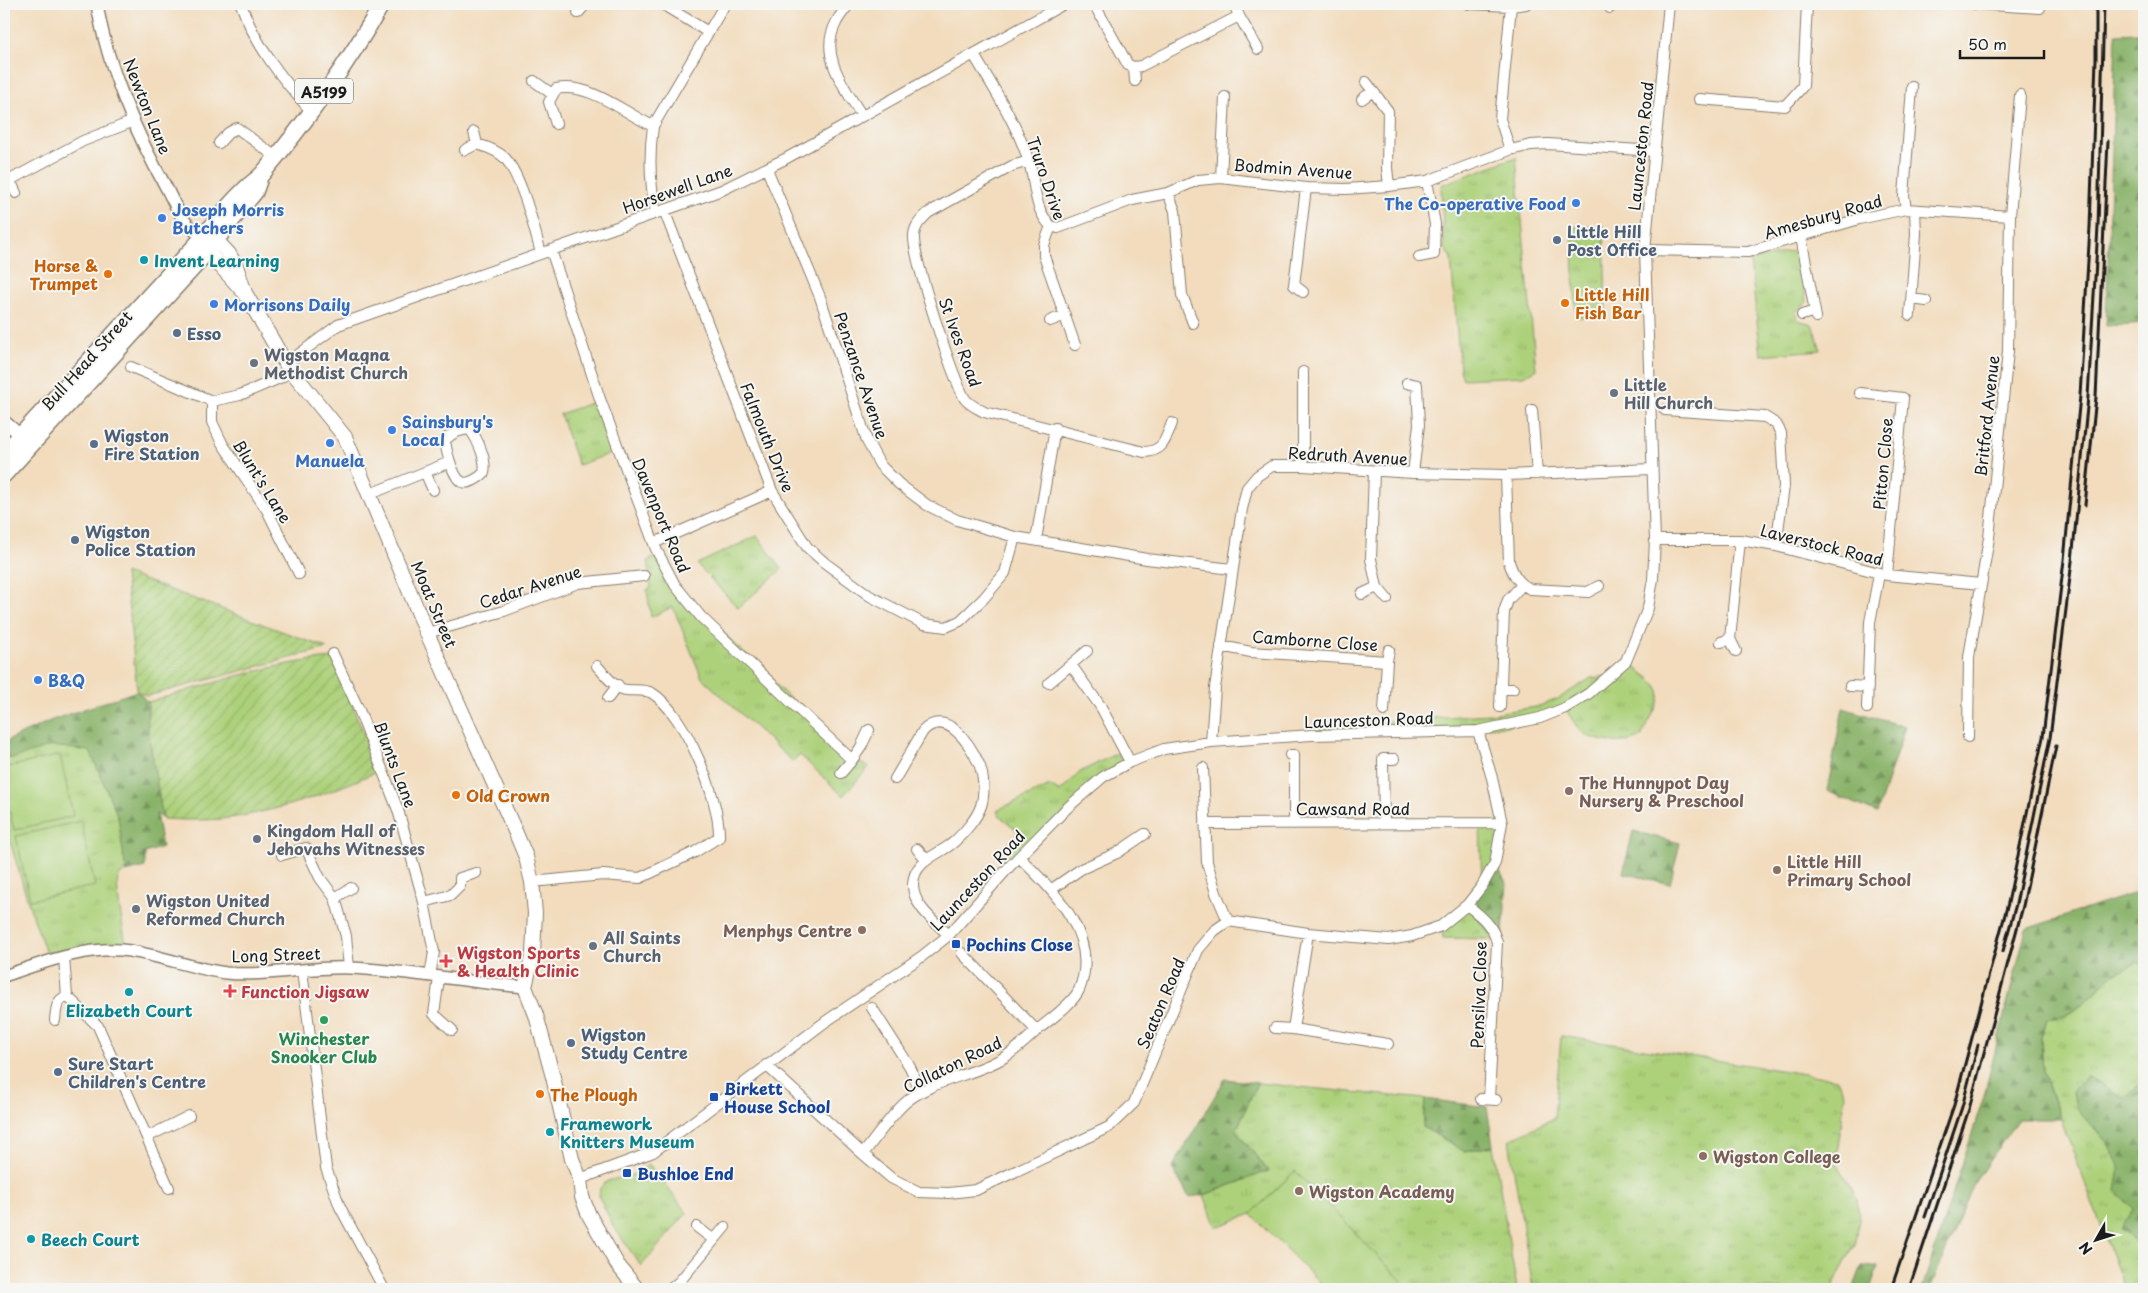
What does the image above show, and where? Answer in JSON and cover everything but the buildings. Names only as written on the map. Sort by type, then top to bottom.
[{"type":"main road","name":"A5199","points":[[213,239],[223,212],[244,190],[262,175],[311,111],[382,4]]},
{"type":"main road","name":"A5199","points":[[213,239],[255,192],[262,175]]},
{"type":"main road","name":"Bull Head Street","points":[[4,453],[26,440],[194,268],[213,239]]},
{"type":"main road","name":"Bull Head Street","points":[[4,475],[26,440],[116,330],[171,272],[213,239]]},
{"type":"main road","name":"Moat Street","points":[[213,239],[229,254],[236,266],[245,293],[288,368],[345,436],[427,633],[526,857],[532,882],[535,913],[533,953],[525,986]]},
{"type":"main road","points":[[525,986],[536,1015],[553,1077],[572,1159],[580,1179],[582,1197],[589,1215],[617,1264],[636,1289]]},
{"type":"street","name":"Newton Lane","points":[[97,4],[112,62],[134,121],[153,164],[189,226],[213,239]]},
{"type":"street","points":[[241,4],[271,64],[283,81],[311,111]]},
{"type":"street","points":[[578,14],[586,4]]},
{"type":"street","points":[[662,4],[708,32]]},
{"type":"street","points":[[556,124],[549,102],[552,94],[556,89],[575,88],[594,94],[653,126],[725,4]]},
{"type":"street","points":[[850,4],[836,24],[830,39],[831,56],[837,73],[862,116]]},
{"type":"street","name":"Horsewell Lane","points":[[212,401],[240,395],[280,378],[288,368],[338,326],[722,190],[767,168],[974,56],[1064,4]]},
{"type":"street","points":[[1094,4],[1128,65],[1134,67],[1141,66],[1239,16]]},
{"type":"street","points":[[1234,4],[1258,49]]},
{"type":"street","points":[[1469,4],[1511,6],[1526,4]]},
{"type":"street","name":"Launceston Road","points":[[580,1179],[653,1152],[824,1022],[921,957],[949,935],[1019,857],[1067,808],[1096,783],[1130,762],[1164,749],[1211,742],[1312,735],[1478,731],[1540,718],[1565,708],[1588,694],[1626,660],[1648,608],[1653,579],[1656,540],[1645,250],[1670,4]]},
{"type":"street","points":[[1699,100],[1785,106],[1803,86],[1807,4]]},
{"type":"street","points":[[1975,4],[2040,8]]},
{"type":"street","points":[[1510,150],[1500,119],[1511,6]]},
{"type":"street","name":"Truro Drive","points":[[974,56],[1007,113],[1029,162],[1039,210],[1044,220],[1051,226],[1044,245],[1044,256],[1075,345]]},
{"type":"street","points":[[1134,67],[1135,81]]},
{"type":"street","points":[[534,81],[552,94]]},
{"type":"street","points":[[1366,82],[1388,112],[1387,168],[1390,186]]},
{"type":"street","points":[[1910,315],[1916,234],[1910,210],[1904,196],[1912,87]]},
{"type":"street","points":[[1362,98],[1373,91]]},
{"type":"street","name":"Britford Avenue","points":[[1968,737],[1969,656],[1990,538],[2008,351],[2010,216],[2020,96]]},
{"type":"street","points":[[1222,178],[1225,97]]},
{"type":"street","points":[[16,193],[10,180],[83,141],[134,121]]},
{"type":"street","name":"Falmouth Drive","points":[[653,126],[651,143],[653,199],[660,211],[772,492],[807,546],[825,563],[870,596],[932,626],[946,627],[960,621],[984,598],[1005,573],[1015,536]]},
{"type":"street","points":[[219,143],[228,133],[237,128],[276,156]]},
{"type":"street","points":[[465,150],[477,144],[474,132]]},
{"type":"street","name":"Davenport Road","points":[[477,144],[492,149],[505,158],[516,175],[654,543],[675,585],[701,617],[852,760]]},
{"type":"street","name":"Bodmin Avenue","points":[[1051,226],[1058,228],[1132,200],[1168,192],[1198,180],[1222,178],[1306,188],[1346,189],[1390,186],[1427,180],[1510,150],[1531,145],[1548,144],[1655,151]]},
{"type":"street","name":"St Ives Road","points":[[1029,162],[1012,166],[928,213],[917,224],[914,235],[914,248],[957,381],[966,400],[973,407],[984,412],[1150,452],[1163,445],[1172,423]]},
{"type":"street","name":"Penzance Avenue","points":[[767,168],[820,297],[867,441],[880,464],[899,484],[927,505],[957,520],[1015,536],[1147,559],[1232,569]]},
{"type":"street","points":[[1419,258],[1436,256],[1436,224],[1427,180]]},
{"type":"street","points":[[1303,292],[1290,285],[1306,188]]},
{"type":"street","points":[[1168,192],[1175,211],[1182,295],[1192,323]]},
{"type":"street","name":"Amesbury Road","points":[[1645,250],[1748,252],[1859,219],[1910,210],[2010,216]]},
{"type":"street","points":[[1801,237],[1816,314],[1802,315]]},
{"type":"street","points":[[1912,299],[1926,301]]},
{"type":"street","points":[[1050,321],[1065,315]]},
{"type":"street","points":[[130,367],[212,401]]},
{"type":"street","points":[[1303,372],[1303,466]]},
{"type":"street","points":[[1407,383],[1417,385],[1419,425],[1413,473]]},
{"type":"street","name":"Pitton Close","points":[[1860,393],[1903,398],[1883,575]]},
{"type":"street","name":"Blunt's Lane","points":[[212,401],[212,422],[222,443],[266,510],[299,574]]},
{"type":"street","points":[[1532,410],[1537,474]]},
{"type":"street","points":[[1665,410],[1766,417],[1776,424],[1782,433],[1784,486],[1776,546]]},
{"type":"street","points":[[4,421],[26,440]]},
{"type":"street","points":[[1036,540],[1055,428]]},
{"type":"street","points":[[470,429],[486,465],[484,473],[467,482],[462,482],[456,477],[450,462],[446,440],[451,434],[470,429]]},
{"type":"street","points":[[370,494],[450,462]]},
{"type":"street","name":"Redruth Avenue","points":[[1211,742],[1215,688],[1232,569],[1247,488],[1257,476],[1272,466],[1506,476],[1652,469]]},
{"type":"street","points":[[1374,471],[1371,559],[1377,586],[1386,599]]},
{"type":"street","points":[[425,472],[433,490]]},
{"type":"street","points":[[1506,476],[1509,562],[1513,574],[1522,585],[1530,589],[1588,592],[1599,586]]},
{"type":"street","points":[[654,543],[772,492]]},
{"type":"street","name":"Laverstock Road","points":[[1656,540],[1740,540],[1776,546],[1883,575],[1981,584]]},
{"type":"street","points":[[1736,651],[1726,641],[1740,540]]},
{"type":"street","points":[[1867,708],[1870,622],[1883,575]]},
{"type":"street","name":"Cedar Avenue","points":[[427,633],[504,611],[578,583],[644,576]]},
{"type":"street","points":[[1500,707],[1504,612],[1508,600],[1522,585]]},
{"type":"street","points":[[1362,594],[1377,586]]},
{"type":"street","name":"Camborne Close","points":[[1221,646],[1251,652],[1387,660],[1384,711]]},
{"type":"street","points":[[1387,660],[1389,650]]},
{"type":"street","points":[[1049,683],[1087,651]]},
{"type":"street","name":"Blunts Lane","points":[[333,654],[359,710],[398,810],[424,902],[434,952],[434,1014],[452,1030]]},
{"type":"street","points":[[1071,665],[1101,707],[1130,762]]},
{"type":"street","points":[[532,882],[603,876],[640,878],[695,852],[720,837],[719,820],[703,767],[666,704],[650,692],[622,689],[596,666]]},
{"type":"street","points":[[608,698],[618,685]]},
{"type":"street","points":[[1850,686],[1868,687]]},
{"type":"street","points":[[1501,689],[1513,690]]},
{"type":"street","points":[[895,779],[923,731],[929,724],[938,722],[951,726],[973,753],[980,766],[984,782],[981,806],[970,824],[953,843],[920,865],[915,874],[913,884],[915,894],[930,918],[949,935]]},
{"type":"street","points":[[841,773],[861,747],[869,730]]},
{"type":"street","points":[[1203,768],[1208,862],[1216,893],[1228,922],[1308,933],[1389,940],[1412,936],[1441,926],[1467,905],[1482,886],[1495,863],[1502,823],[1492,778],[1478,731]]},
{"type":"street","points":[[1294,824],[1295,755]]},
{"type":"street","points":[[1384,822],[1384,760],[1394,759]]},
{"type":"street","name":"Cawsand Road","points":[[1205,824],[1502,823]]},
{"type":"street","points":[[1052,889],[1082,869],[1117,853],[1145,834]]},
{"type":"street","points":[[282,855],[306,848],[320,878],[335,898],[346,936],[349,968]]},
{"type":"street","points":[[918,849],[927,860]]},
{"type":"street","name":"Collaton Road","points":[[863,1154],[906,1102],[921,1092],[1003,1058],[1062,1009],[1078,991],[1085,965],[1083,947],[1077,928],[1052,889],[1019,857]]},
{"type":"street","points":[[424,902],[451,895],[460,886],[460,878],[476,872]]},
{"type":"street","points":[[335,898],[351,888]]},
{"type":"street","name":"Pensilva Close","points":[[1467,905],[1486,920],[1493,930],[1497,942],[1489,1100]]},
{"type":"street","name":"Seaton Road","points":[[766,1065],[891,1178],[919,1192],[949,1194],[976,1190],[1109,1128],[1134,1103],[1198,950],[1214,932],[1228,922]]},
{"type":"street","points":[[1293,1030],[1308,933]]},
{"type":"street","name":"Long Street","points":[[4,976],[64,958],[99,951],[128,951],[226,973],[349,968],[525,986]]},
{"type":"street","points":[[962,953],[1037,1030]]},
{"type":"street","points":[[64,958],[67,996],[98,1026],[169,1188]]},
{"type":"street","points":[[302,970],[326,1168],[340,1207],[384,1289]]},
{"type":"street","points":[[55,1020],[56,1006],[60,998],[67,996]]},
{"type":"street","points":[[872,1008],[910,1067],[921,1092]]},
{"type":"street","points":[[1275,1028],[1388,1044]]},
{"type":"street","points":[[147,1137],[189,1116]]},
{"type":"street","points":[[697,1227],[714,1240]]},
{"type":"street","points":[[670,1289],[680,1282],[725,1227]]},
{"type":"green space","points":[[2137,33],[2144,52],[2144,123],[2140,158],[2144,236],[2144,323],[2106,326],[2116,34]]},
{"type":"green space","points":[[1516,157],[1536,370],[1523,376],[1463,379],[1460,370],[1451,258],[1444,248],[1441,185]]},
{"type":"green space","points":[[1604,226],[1606,316],[1576,317],[1572,227]]},
{"type":"green space","points":[[1791,251],[1801,260],[1806,303],[1796,311],[1798,320],[1812,324],[1821,350],[1761,355],[1750,261]]},
{"type":"green space","points":[[593,402],[612,453],[578,465],[560,414]]},
{"type":"green space","points":[[757,536],[782,569],[738,608],[697,564]]},
{"type":"green space","points":[[660,555],[675,585],[852,760],[869,767],[843,796],[800,755],[793,762],[702,678],[673,607],[651,617],[647,590],[651,588],[648,561]]},
{"type":"green space","points":[[125,573],[327,648],[147,696],[137,691]]},
{"type":"green space","points":[[333,658],[372,754],[376,772],[322,794],[267,811],[221,819],[163,819],[148,730],[148,702],[263,670]]},
{"type":"green space","points":[[1626,661],[1651,680],[1657,686],[1659,693],[1659,700],[1641,737],[1628,742],[1602,741],[1586,735],[1577,726],[1565,708],[1506,726],[1312,735],[1324,725],[1490,714],[1536,707],[1558,699],[1591,678],[1610,676]]},
{"type":"green space","points":[[137,691],[148,702],[148,730],[163,819],[156,814],[162,847],[145,853],[145,867],[126,872],[118,817],[90,751],[52,746],[14,758],[4,758],[4,742],[52,720]]},
{"type":"green space","points":[[1843,708],[1905,727],[1877,813],[1827,791]]},
{"type":"green space","points":[[122,734],[129,869],[120,876],[117,884],[126,944],[79,947],[46,953],[28,902],[4,821],[4,750]]},
{"type":"green space","points":[[1123,750],[1130,762],[1103,777],[1009,867],[998,853],[1019,832],[1000,816],[997,810],[1050,786],[1060,792],[1080,772]]},
{"type":"green space","points":[[60,755],[73,816],[14,830],[4,788],[4,768]]},
{"type":"green space","points":[[81,821],[95,886],[30,900],[16,836]]},
{"type":"green space","points":[[1480,823],[1502,823],[1495,863],[1482,886]]},
{"type":"green space","points":[[1633,831],[1680,843],[1670,884],[1623,873]]},
{"type":"green space","points":[[1495,863],[1507,884],[1502,943],[1497,942],[1467,905]]},
{"type":"green space","points":[[2144,890],[2144,969],[2138,962],[2111,975],[2083,1004],[2065,1016],[2047,1019],[2041,1038],[2043,1072],[2060,1119],[2018,1119],[1974,1183],[1930,1289],[1922,1289],[1983,1099],[2026,929]]},
{"type":"green space","points":[[1467,905],[1497,942],[1488,939],[1443,938],[1441,926]]},
{"type":"green space","points":[[2138,962],[2144,969],[2144,1289],[2125,1289],[2043,1072],[2041,1038],[2047,1019],[2065,1016],[2083,1004],[2111,975]]},
{"type":"green space","name":"Wigston College","points":[[1561,1036],[1837,1079],[1845,1095],[1836,1162],[1857,1198],[1859,1219],[1856,1242],[1833,1289],[1533,1289],[1509,1140],[1554,1118]]},
{"type":"green space","points":[[2087,1076],[2125,1098],[2141,1084],[2144,1076],[2144,1255],[2135,1241],[2121,1230],[2133,1209],[2116,1191],[2120,1169],[2109,1145],[2076,1107],[2073,1092]]},
{"type":"green space","points":[[1225,1079],[1257,1083],[1236,1131],[1268,1171],[1204,1195],[1189,1197],[1172,1168]]},
{"type":"green space","points":[[1257,1083],[1425,1099],[1423,1127],[1464,1151],[1493,1146],[1517,1289],[1401,1289],[1397,1286],[1402,1281],[1295,1171],[1251,1214],[1216,1227],[1204,1195],[1268,1171],[1236,1131]]},
{"type":"green space","points":[[1425,1099],[1487,1107],[1493,1146],[1464,1151],[1423,1127]]},
{"type":"green space","points":[[649,1164],[687,1213],[641,1266],[614,1227],[599,1197],[600,1188],[607,1181],[636,1174]]},
{"type":"green space","points":[[1295,1171],[1402,1281],[1394,1289],[1326,1289],[1251,1214]]},
{"type":"green space","points":[[1862,1266],[1878,1266],[1870,1289],[1853,1289]]},
{"type":"water","points":[[2144,123],[2144,236],[2140,158]]},
{"type":"railway","points":[[1891,1289],[1954,1105],[2008,903],[2043,737],[2064,560],[2080,396],[2090,227],[2096,4]]},
{"type":"railway","points":[[2003,951],[2016,904],[2050,738],[2072,561],[2088,397],[2098,227],[2104,4]]},
{"type":"railway","points":[[2085,505],[2096,397],[2108,141]]},
{"type":"railway","points":[[1909,1289],[1969,1109],[2023,906],[2056,746]]},
{"type":"railway","points":[[1925,1217],[1962,1107],[1978,1045]]},
{"type":"place","name":"The Co-operative Food","points":[[1576,203]]},
{"type":"place","name":"Joseph Morris Butchers","points":[[162,218]]},
{"type":"place","name":"Little Hill Post Office","points":[[1557,240]]},
{"type":"place","name":"Invent Learning","points":[[144,260]]},
{"type":"place","name":"Horse & Trumpet","points":[[108,274]]},
{"type":"place","name":"Little Hill Fish Bar","points":[[1565,303]]},
{"type":"place","name":"Morrisons Daily","points":[[214,304]]},
{"type":"place","name":"Esso","points":[[177,333]]},
{"type":"place","name":"Wigston Magna Methodist Church","points":[[254,363]]},
{"type":"place","name":"Little Hill Church","points":[[1614,393]]},
{"type":"place","name":"Sainsbury's Local","points":[[392,430]]},
{"type":"place","name":"Manuela","points":[[330,443]]},
{"type":"place","name":"Wigston Fire Station","points":[[94,444]]},
{"type":"place","name":"Wigston Police Station","points":[[75,540]]},
{"type":"place","name":"B&Q","points":[[38,680]]},
{"type":"place","name":"The Hunnypot Day Nursery & Preschool","points":[[1569,791]]},
{"type":"place","name":"Old Crown","points":[[456,795]]},
{"type":"place","name":"Kingdom Hall of Jehovahs Witnesses","points":[[257,839]]},
{"type":"place","name":"Little Hill Primary School","points":[[1777,870]]},
{"type":"place","name":"Wigston United Reformed Church","points":[[136,909]]},
{"type":"place","name":"Menphys Centre","points":[[862,930]]},
{"type":"place","name":"Pochins Close","points":[[956,944]]},
{"type":"place","name":"All Saints Church","points":[[593,946]]},
{"type":"place","name":"Wigston Sports & Health Clinic","points":[[446,961]]},
{"type":"place","name":"Function Jigsaw","points":[[230,991]]},
{"type":"place","name":"Elizabeth Court","points":[[129,992]]},
{"type":"place","name":"Winchester Snooker Club","points":[[324,1020]]},
{"type":"place","name":"Wigston Study Centre","points":[[571,1043]]},
{"type":"place","name":"Sure Start Children's Centre","points":[[58,1072]]},
{"type":"place","name":"The Plough","points":[[540,1094]]},
{"type":"place","name":"Birkett House School","points":[[714,1097]]},
{"type":"place","name":"Framework Knitters Museum","points":[[550,1132]]},
{"type":"place","name":"Wigston College","points":[[1703,1156]]},
{"type":"place","name":"Bushloe End","points":[[627,1173]]},
{"type":"place","name":"Wigston Academy","points":[[1299,1191]]},
{"type":"place","name":"Beech Court","points":[[31,1239]]}]
